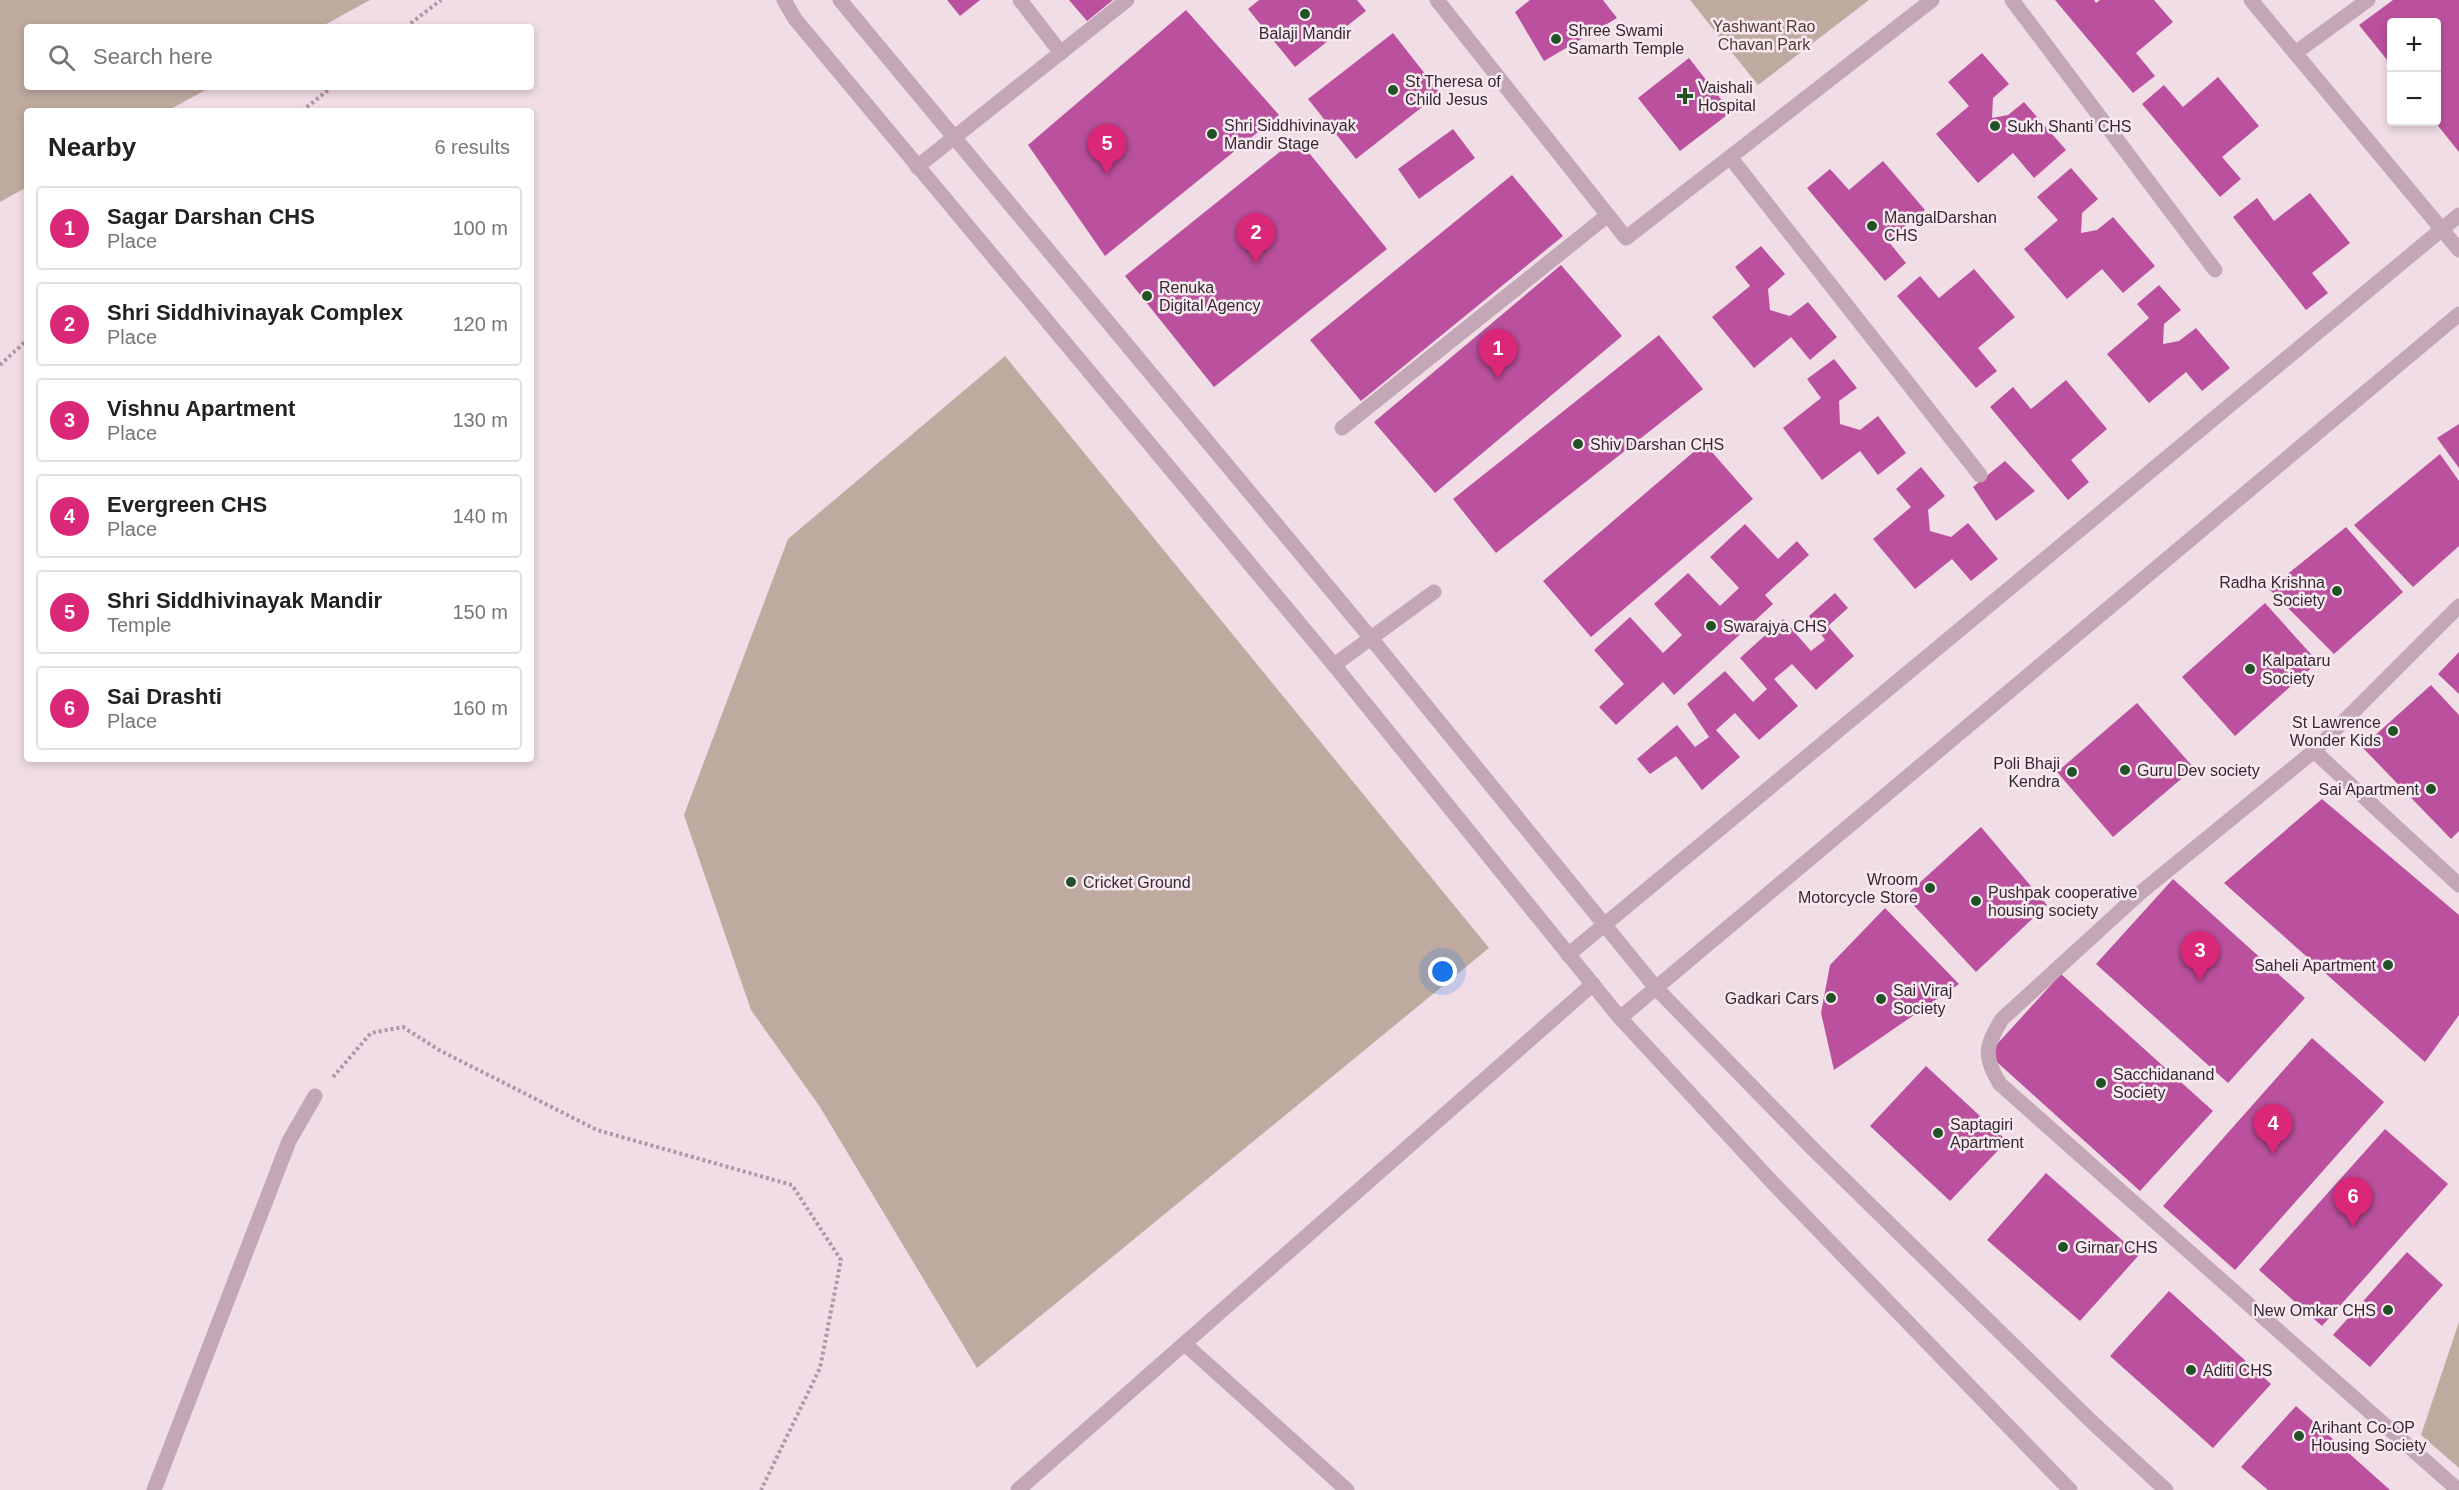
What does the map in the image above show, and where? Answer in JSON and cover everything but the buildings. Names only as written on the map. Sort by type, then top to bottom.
[{"type":"street","points":[[784,0],[795,19],[1334,665],[1620,1018],[1772,1182],[2070,1490]]},
{"type":"street","points":[[840,0],[1370,637],[1656,988],[1830,1166],[2084,1414],[2166,1490]]},
{"type":"street","points":[[1020,0],[1061,53]]},
{"type":"street","points":[[917,167],[1127,0]]},
{"type":"street","points":[[1437,0],[1626,238],[1932,0]]},
{"type":"street","points":[[2012,0],[2215,270]]},
{"type":"street","points":[[2251,0],[2459,250]]},
{"type":"street","points":[[2295,53],[2368,0]]},
{"type":"street","points":[[1730,157],[1980,475]]},
{"type":"street","points":[[1342,428],[1608,215]]},
{"type":"street","points":[[1568,955],[2459,215]]},
{"type":"street","points":[[1620,1018],[2459,314]]},
{"type":"street","points":[[1334,665],[1434,592]]},
{"type":"street","points":[[2458,1490],[2000,1084],[1989,1067],[1987,1056],[1992,1035],[2002,1019],[2140,893],[2314,751],[2459,606]]},
{"type":"street","points":[[2314,751],[2459,885]]},
{"type":"street","points":[[1018,1490],[1186,1345],[1593,984]]},
{"type":"street","points":[[154,1490],[290,1142],[315,1096]]},
{"type":"street","points":[[1186,1345],[1347,1490]]},
{"type":"path","points":[[410,24],[441,0]]},
{"type":"path","points":[[306,108],[328,90]]},
{"type":"path","points":[[0,365],[24,343]]},
{"type":"path","points":[[315,1096],[371,1033],[403,1027],[439,1050],[597,1130],[792,1185],[841,1260],[820,1368],[761,1490]]},
{"type":"green space","points":[[0,0],[370,0],[326,24],[24,24],[24,90],[206,90],[172,108],[24,108],[24,189],[0,202]]},
{"type":"green space","name":"Yashwant Rao Chavan Park","points":[[1690,0],[1869,0],[1758,85]]},
{"type":"green space","name":"Cricket Ground","points":[[1005,356],[1489,948],[977,1368],[820,1107],[751,1010],[684,815],[788,539]]},
{"type":"green space","points":[[2459,1322],[2459,1468],[2421,1435]]},
{"type":"place","name":"Balaji Mandir","points":[[1305,14]]},
{"type":"place","name":"Shree Swami Samarth Temple","points":[[1556,39]]},
{"type":"place","name":"St Theresa of Child Jesus","points":[[1393,90]]},
{"type":"place","name":"Vaishali Hospital","points":[[1685,96]]},
{"type":"place","name":"Sukh Shanti CHS","points":[[1995,126]]},
{"type":"place","name":"Shri Siddhivinayak Mandir Stage","points":[[1212,134]]},
{"type":"place","name":"Shri Siddhivinayak Mandir","points":[[1107,174]]},
{"type":"place","name":"MangalDarshan CHS","points":[[1872,226]]},
{"type":"place","name":"Shri Siddhivinayak Complex","points":[[1256,263]]},
{"type":"place","name":"Renuka Digital Agency","points":[[1147,296]]},
{"type":"place","name":"Sagar Darshan CHS","points":[[1498,379]]},
{"type":"place","name":"Shiv Darshan CHS","points":[[1578,444]]},
{"type":"place","name":"Radha Krishna Society","points":[[2337,591]]},
{"type":"place","name":"Swarajya CHS","points":[[1711,626]]},
{"type":"place","name":"Kalpataru Society","points":[[2250,669]]},
{"type":"place","name":"St Lawrence Wonder Kids","points":[[2393,731]]},
{"type":"place","name":"Guru Dev society","points":[[2125,770]]},
{"type":"place","name":"Poli Bhaji Kendra","points":[[2072,772]]},
{"type":"place","name":"Sai Apartment","points":[[2431,789]]},
{"type":"place","name":"Cricket Ground","points":[[1071,882]]},
{"type":"place","name":"Wroom Motorcycle Store","points":[[1930,888]]},
{"type":"place","name":"Pushpak cooperative housing society","points":[[1976,901]]},
{"type":"place","name":"Saheli Apartment","points":[[2388,965]]},
{"type":"place","name":"Vishnu Apartment","points":[[2200,981]]},
{"type":"place","name":"Gadkari Cars","points":[[1831,998]]},
{"type":"place","name":"Sai Viraj Society","points":[[1881,999]]},
{"type":"place","name":"Sacchidanand Society","points":[[2101,1083]]},
{"type":"place","name":"Saptagiri Apartment","points":[[1938,1133]]},
{"type":"place","name":"Evergreen CHS","points":[[2273,1154]]},
{"type":"place","name":"Sai Drashti","points":[[2353,1227]]},
{"type":"place","name":"Girnar CHS","points":[[2063,1247]]},
{"type":"place","name":"New Omkar CHS","points":[[2388,1310]]},
{"type":"place","name":"Aditi CHS","points":[[2191,1370]]},
{"type":"place","name":"Arihant Co-OP Housing Society","points":[[2299,1436]]}]
